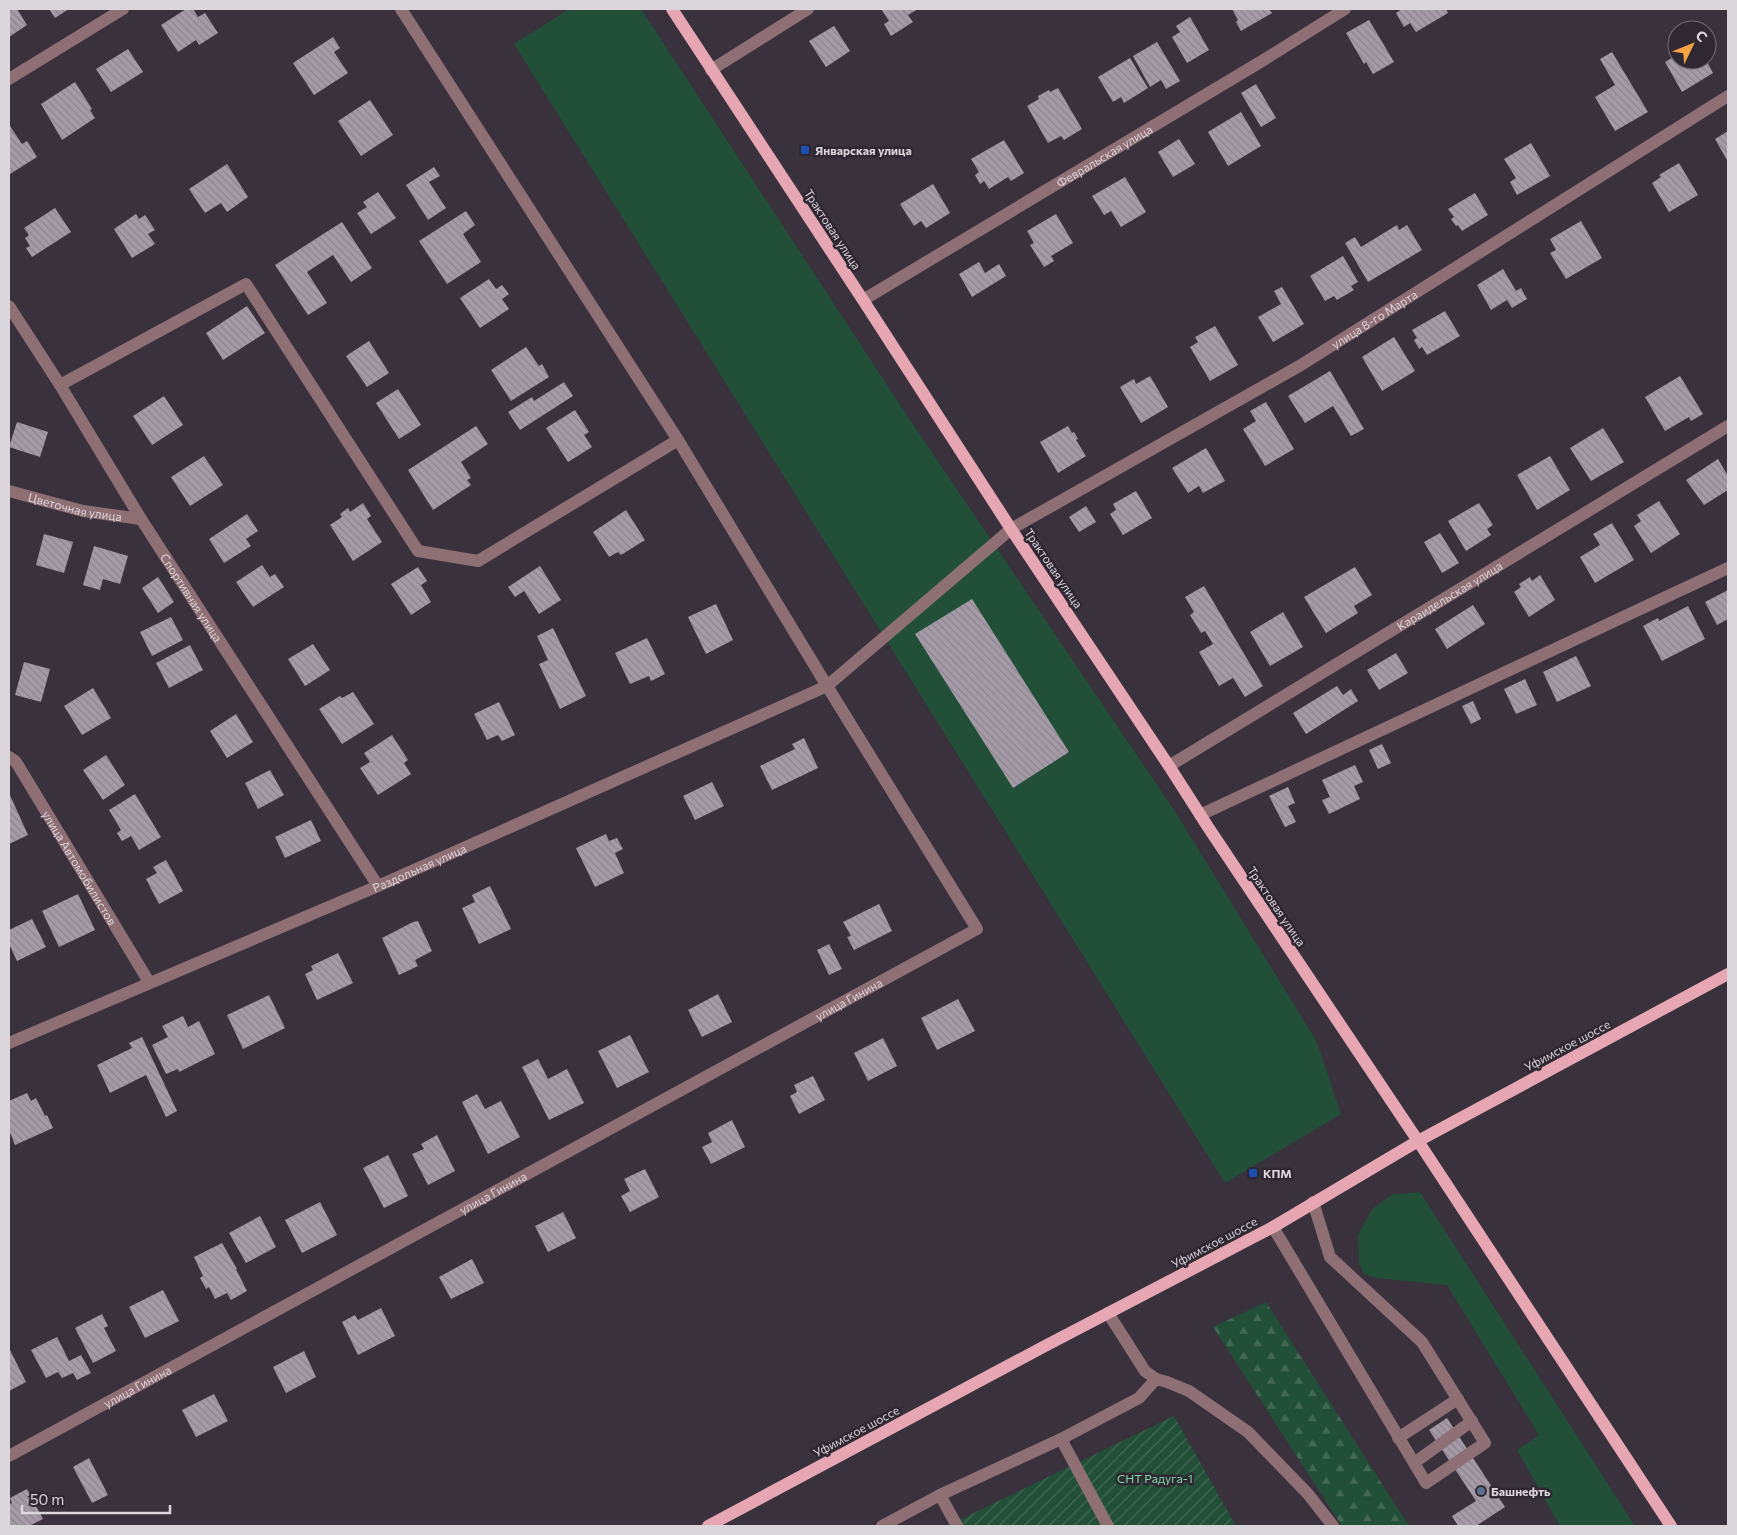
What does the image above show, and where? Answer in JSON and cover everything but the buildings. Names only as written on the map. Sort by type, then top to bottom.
[{"type":"main road","name":"Трактовая улица","points":[[672,9],[1011,529],[1418,1140],[1671,1526]]},
{"type":"main road","name":"Уфимское шоссе","points":[[708,1526],[1273,1226],[1418,1140],[1728,974]]},
{"type":"street","points":[[9,79],[123,9]]},
{"type":"street","points":[[401,9],[678,440],[827,686]]},
{"type":"street","points":[[711,70],[808,9]]},
{"type":"street","name":"Февральская улица","points":[[863,300],[1262,61],[1345,9]]},
{"type":"street","name":"улица 8-го Марта","points":[[827,686],[1011,529],[1301,365],[1728,96]]},
{"type":"street","points":[[60,385],[246,284],[418,551],[478,561],[678,440]]},
{"type":"street","name":"Спортивная улица","points":[[9,306],[60,385],[141,519],[378,886]]},
{"type":"street","name":"Караидельская улица","points":[[1170,766],[1728,426]]},
{"type":"street","name":"Цветочная улица","points":[[9,491],[83,511],[141,519]]},
{"type":"street","points":[[1200,815],[1728,568]]},
{"type":"street","name":"Раздольная улица","points":[[9,1043],[378,886],[827,686]]},
{"type":"street","name":"улица Гинина","points":[[9,1456],[978,929],[827,686]]},
{"type":"street","name":"улица Автомобилистов","points":[[11,761],[149,982]]},
{"type":"street","points":[[1273,1226],[1426,1483],[1485,1442],[1422,1342],[1330,1257],[1313,1202]]},
{"type":"street","points":[[1108,1313],[1145,1371],[1156,1379],[1189,1391],[1248,1432],[1308,1494],[1333,1526]]},
{"type":"street","points":[[882,1526],[940,1496],[1061,1439],[1139,1398],[1156,1379]]},
{"type":"street","points":[[1398,1438],[1458,1399]]},
{"type":"street","points":[[1414,1463],[1472,1421]]},
{"type":"street","points":[[1061,1439],[1108,1526]]},
{"type":"street","points":[[940,1496],[956,1526]]},
{"type":"green space","points":[[569,9],[641,9],[910,420],[1176,813],[1317,1042],[1341,1114],[1225,1183],[514,44]]},
{"type":"green space","points":[[1420,1192],[1635,1526],[1560,1526],[1517,1450],[1539,1435],[1447,1285],[1376,1278],[1364,1274],[1359,1263],[1358,1235],[1372,1209],[1391,1195]]},
{"type":"green space","points":[[1266,1302],[1409,1526],[1342,1526],[1213,1327]]},
{"type":"green space","name":"СНТ Радуга-1","points":[[1174,1416],[1236,1526],[947,1526]]},
{"type":"place","name":"Январская улица","points":[[805,150]]},
{"type":"place","name":"КПМ","points":[[1253,1173]]},
{"type":"place","name":"Башнефть","points":[[1481,1491]]}]
